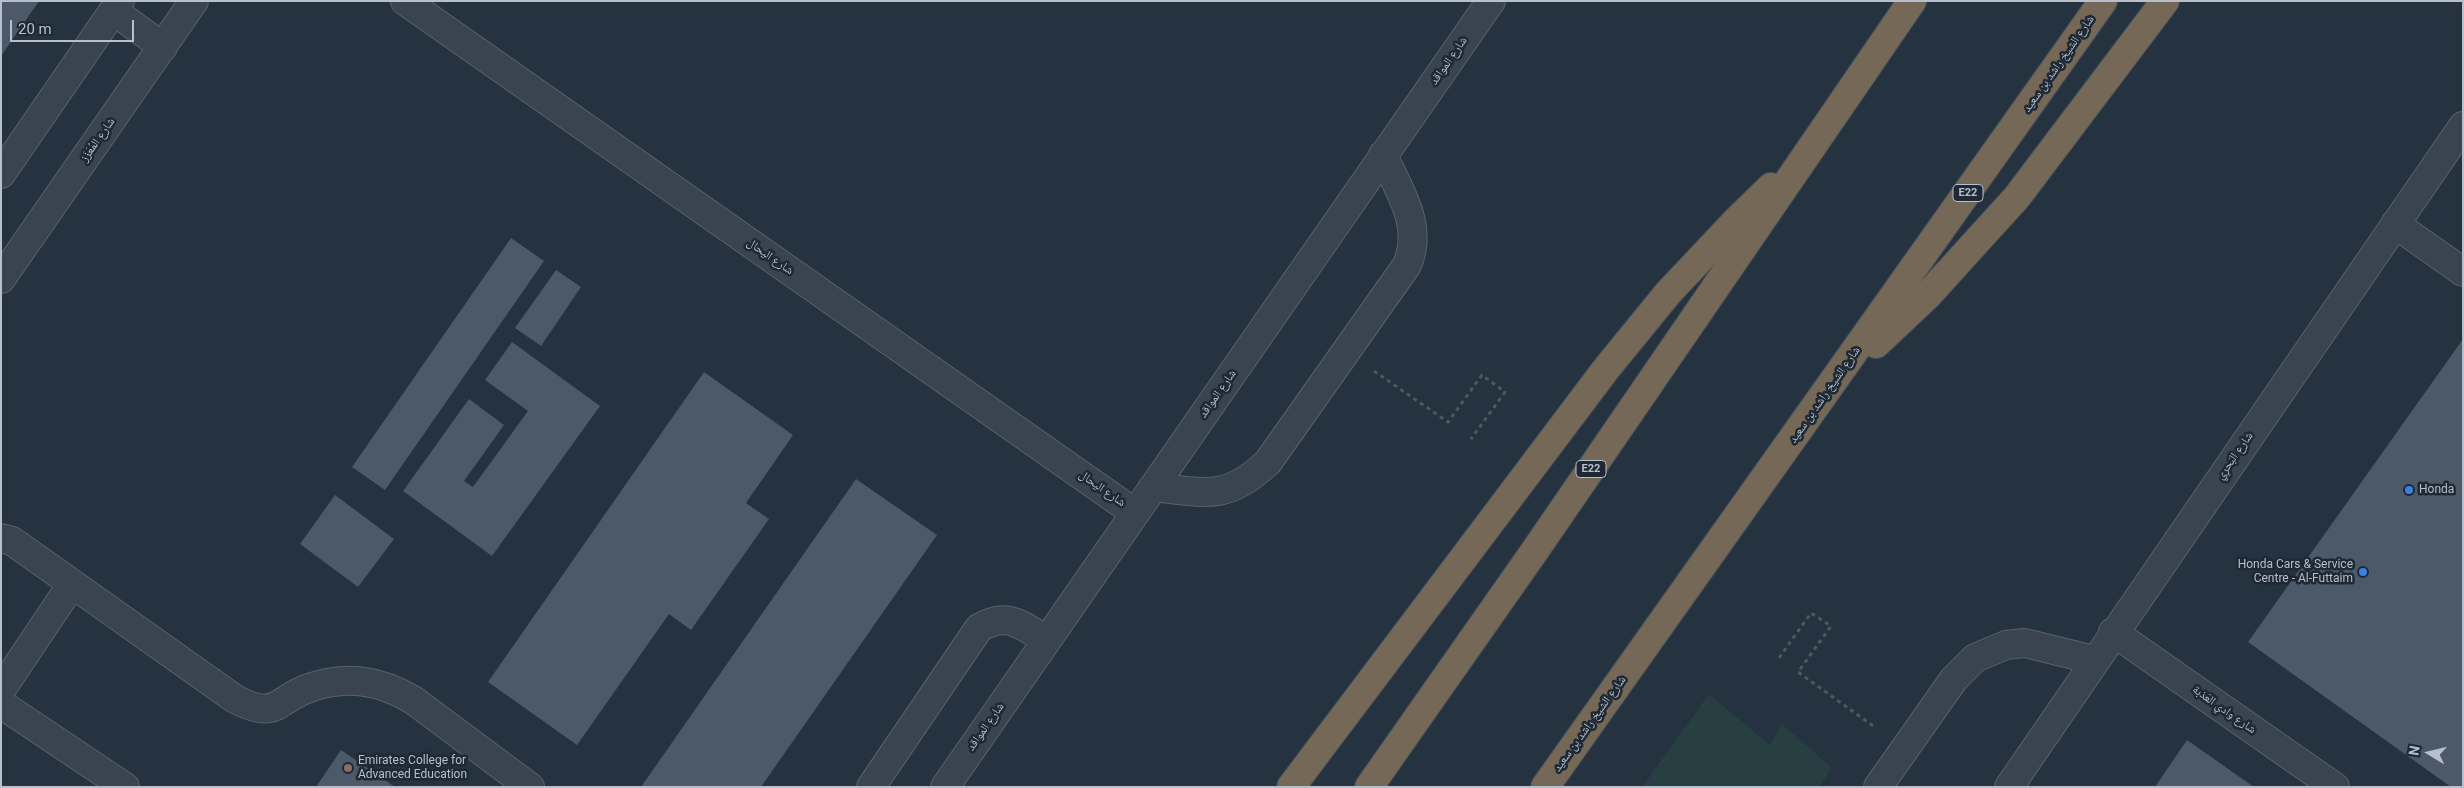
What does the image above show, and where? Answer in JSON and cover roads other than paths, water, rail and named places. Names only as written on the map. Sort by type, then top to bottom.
[{"type":"highway","name":"E22","points":[[1369,787],[1536,549],[1912,1]]},
{"type":"highway","name":"شارع الشيخ راشد بن سعيد","points":[[1545,787],[1833,385],[2103,1]]},
{"type":"highway","points":[[1833,385],[1928,295],[2017,197],[2165,1]]},
{"type":"highway","points":[[1291,787],[1606,369],[1643,323],[1668,293],[1736,221],[1810,150]]},
{"type":"street","name":"شارع المُعَزَز","points":[[1,279],[194,1]]},
{"type":"street","name":"شارع اليحال","points":[[405,1],[1135,512]]},
{"type":"street","name":"شارع المواقد","points":[[944,787],[1490,1]]},
{"type":"street","points":[[1,174],[118,7],[163,47]]},
{"type":"street","name":"شارع البَحرِي","points":[[2008,787],[2463,126]]},
{"type":"street","points":[[1153,487],[1200,492],[1226,491],[1250,480],[1268,462],[1345,350],[1407,265],[1414,249],[1415,232],[1410,216],[1383,155]]},
{"type":"street","points":[[2395,224],[2463,272]]},
{"type":"street","points":[[1,538],[12,542],[235,699],[248,706],[262,708],[280,706],[306,689],[328,682],[351,679],[374,682],[394,689],[412,700],[530,787]]},
{"type":"street","points":[[1,690],[72,584]]},
{"type":"street","points":[[871,787],[979,628],[992,620],[1007,619],[1046,640]]},
{"type":"street","name":"شارع وادي العَذبة","points":[[2113,632],[2334,787]]},
{"type":"street","points":[[1878,787],[1964,667],[1988,651],[2006,645],[2025,643],[2094,660]]},
{"type":"street","points":[[1,704],[125,787]]},
{"type":"place","name":"Honda","points":[[2409,490]]},
{"type":"place","name":"Honda Cars & Service Centre - Al-Futtaim","points":[[2363,572]]},
{"type":"place","name":"Emirates College for Advanced Education","points":[[348,768]]}]
